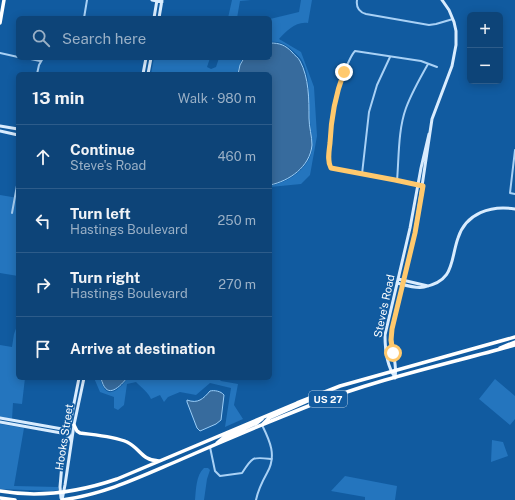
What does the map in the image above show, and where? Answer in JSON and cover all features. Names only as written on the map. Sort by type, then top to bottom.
[{"type":"highway","points":[[0,23],[4,0]]},
{"type":"highway","name":"US 27","points":[[0,491],[27,494],[62,493],[104,484],[340,386],[515,338]]},
{"type":"highway","points":[[492,352],[507,344],[515,342]]},
{"type":"highway","name":"US 27","points":[[62,500],[119,487],[186,457],[332,397],[515,345]]},
{"type":"highway","points":[[262,425],[269,418],[305,403],[318,395]]},
{"type":"highway","points":[[211,447],[223,438],[257,423],[262,418]]},
{"type":"highway","points":[[74,425],[78,432],[125,441],[146,458],[153,461],[160,461]]},
{"type":"highway","points":[[186,457],[194,447]]},
{"type":"highway","points":[[0,498],[15,500]]},
{"type":"street","points":[[84,16],[87,0]]},
{"type":"street","points":[[152,0],[162,1],[159,16]]},
{"type":"street","points":[[154,16],[157,0]]},
{"type":"street","points":[[357,0],[359,10],[366,14],[429,25],[434,25],[453,19]]},
{"type":"street","name":"Steve's Road","points":[[395,378],[391,371],[385,348],[385,335],[431,128],[438,101],[453,59],[456,37],[453,19],[442,0]]},
{"type":"street","points":[[423,186],[331,168],[328,160],[331,126],[337,92],[352,54],[357,50],[437,67]]},
{"type":"street","points":[[0,53],[16,57]]},
{"type":"street","points":[[362,174],[368,112],[377,85],[390,56]]},
{"type":"street","points":[[35,60],[40,61],[37,72]]},
{"type":"street","points":[[143,72],[145,60],[150,63]]},
{"type":"street","points":[[148,72],[151,60]]},
{"type":"street","points":[[397,181],[402,126],[406,109],[414,89],[428,64]]},
{"type":"street","points":[[0,126],[16,129]]},
{"type":"street","name":"Steve's Road","points":[[395,378],[397,370],[392,348],[391,335],[415,233],[431,128]]},
{"type":"street","points":[[0,131],[16,135]]},
{"type":"street","points":[[515,150],[510,193],[515,194]]},
{"type":"street","points":[[12,214],[16,191]]},
{"type":"street","points":[[398,279],[420,288],[425,288],[442,280],[450,270],[458,236],[470,220],[478,214],[490,209],[515,209]]},
{"type":"street","points":[[397,283],[403,282]]},
{"type":"street","name":"Hooks Street","points":[[62,493],[62,464],[79,380]]},
{"type":"street","name":"Hooks Street","points":[[62,493],[84,380]]},
{"type":"street","points":[[0,418],[68,432]]},
{"type":"street","points":[[0,422],[68,432]]},
{"type":"street","points":[[68,432],[74,425]]},
{"type":"street","points":[[256,500],[259,488],[270,468],[272,460],[272,446],[262,425]]},
{"type":"street","points":[[68,432],[71,445]]},
{"type":"street","points":[[211,447],[215,471],[220,476],[242,473],[252,459],[257,458],[272,460]]},
{"type":"shaded area","points":[[232,0],[251,0],[240,1],[237,16],[228,16]]},
{"type":"shaded area","points":[[301,0],[312,0],[308,23],[295,25],[279,39],[301,52],[314,87],[317,136],[310,175],[301,184],[272,187],[272,185],[287,180],[302,169],[309,159],[312,150],[307,74],[300,58],[292,50],[282,43],[272,42],[272,19],[299,12]]},
{"type":"shaded area","points":[[272,43],[280,44],[298,58],[305,74],[308,89],[309,121],[312,138],[310,153],[303,166],[297,172],[277,183],[272,184],[272,72],[238,72],[243,60],[272,60]]},
{"type":"shaded area","points":[[154,60],[209,60],[207,67],[211,69],[216,67],[218,60],[241,60],[238,72],[151,72]]},
{"type":"shaded area","points":[[0,195],[16,198],[16,276],[0,273]]},
{"type":"shaded area","points":[[16,328],[16,380],[25,380],[22,404],[13,403],[12,419],[0,417],[0,345],[12,347]]},
{"type":"shaded area","points":[[495,379],[515,396],[515,419],[510,425],[479,399]]},
{"type":"shaded area","points":[[95,380],[101,380],[106,390],[112,392],[120,387],[126,380],[220,380],[238,384],[234,405],[243,419],[225,427],[231,388],[210,383],[196,395],[180,392],[168,397],[164,402],[160,395],[151,399],[147,392],[136,382],[127,384],[124,405],[118,410],[114,408],[114,397],[100,392]]},
{"type":"shaded area","points":[[102,380],[125,380],[116,389],[112,390],[106,389]]},
{"type":"shaded area","points":[[210,391],[217,391],[224,395],[221,420],[216,424],[200,431],[197,428],[187,400],[200,400]]},
{"type":"shaded area","points":[[0,424],[24,428],[14,486],[58,487],[58,490],[0,489]]},
{"type":"shaded area","points":[[492,440],[503,442],[508,456],[491,462]]},
{"type":"shaded area","points":[[204,468],[208,468],[210,470],[204,500],[195,500],[199,475]]},
{"type":"shaded area","points":[[345,476],[397,486],[395,500],[365,500],[365,497],[331,491]]},
{"type":"route","points":[[344,72],[333,107],[328,160],[331,168],[423,186],[415,233],[392,329],[391,340],[393,353]]}]
